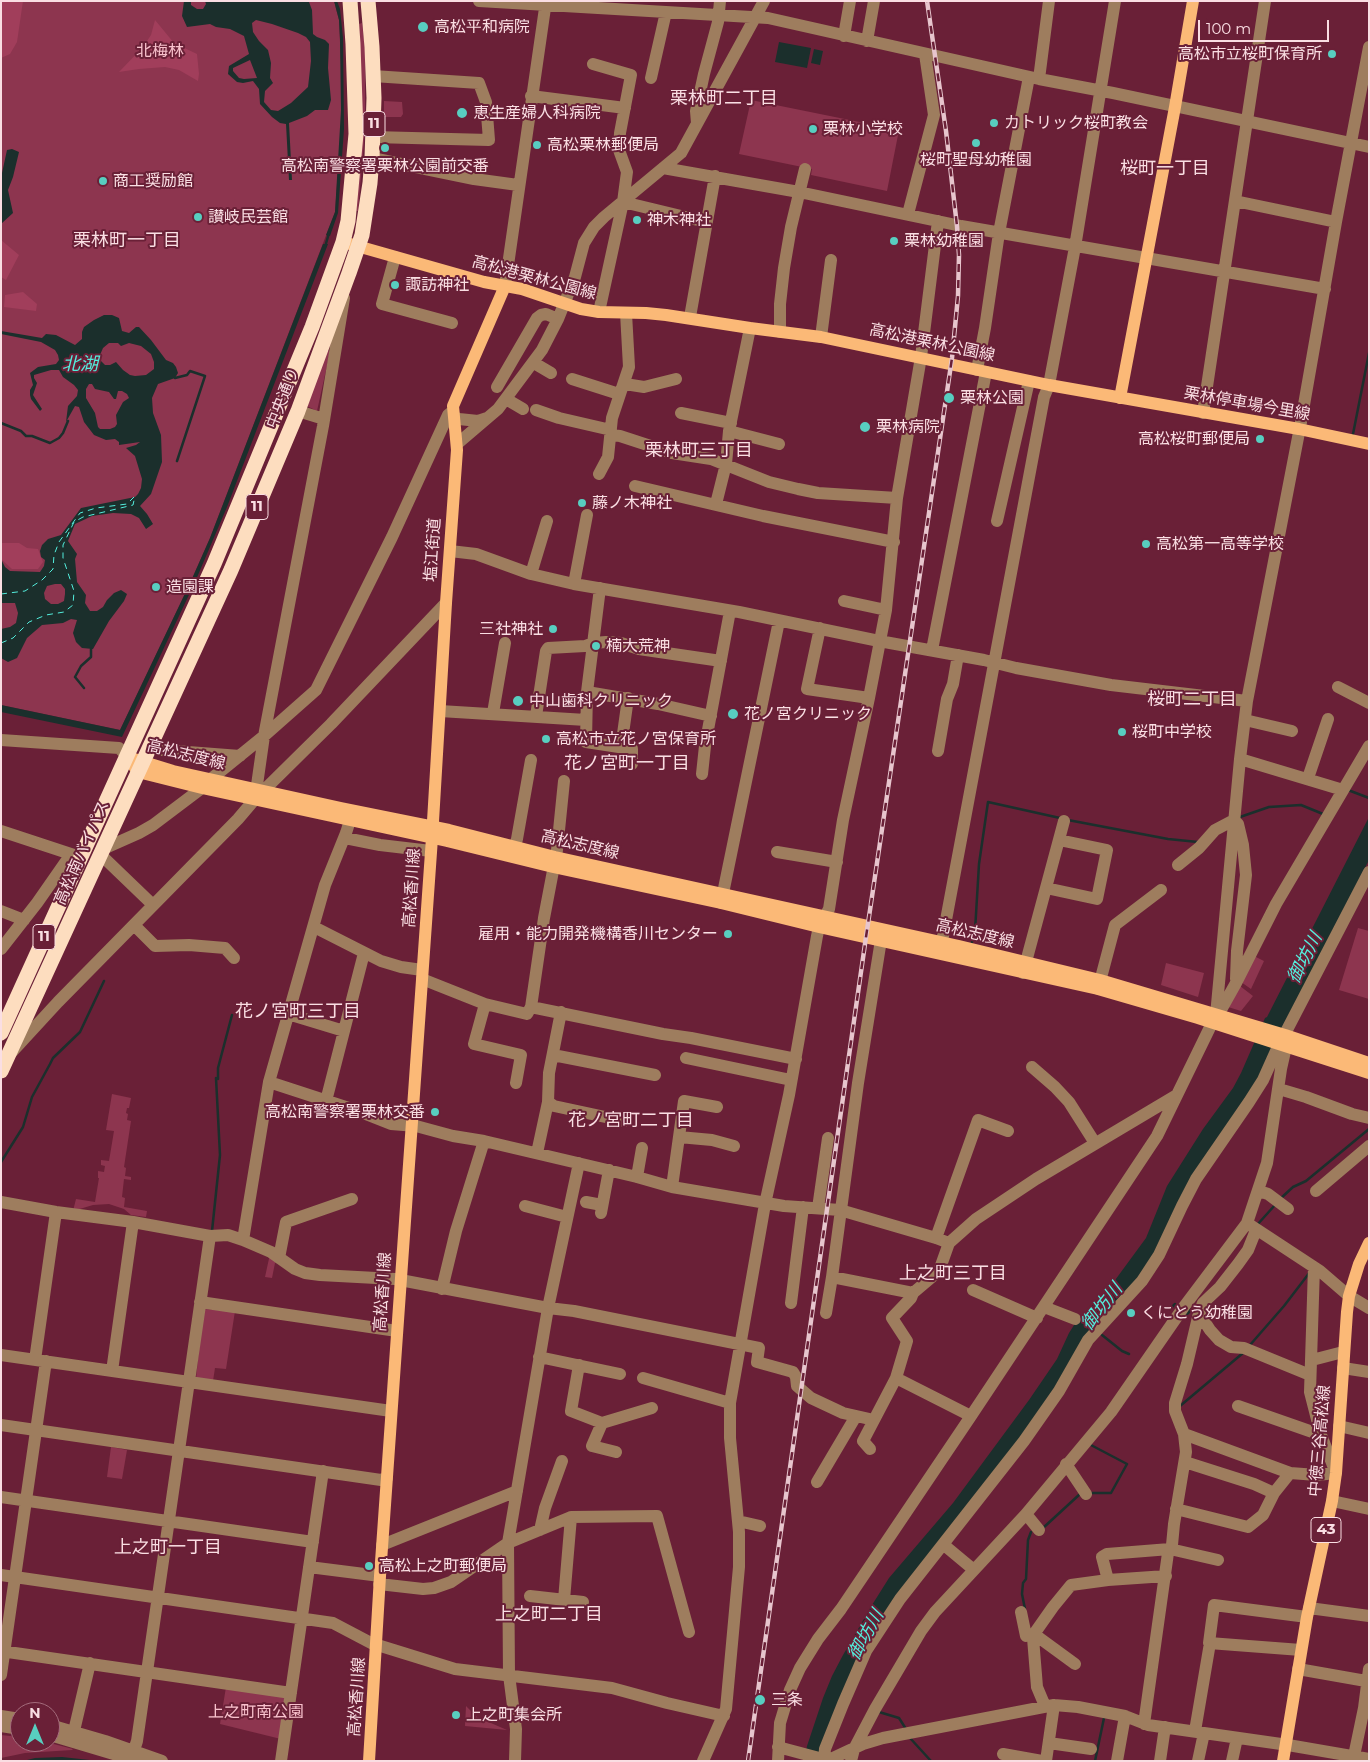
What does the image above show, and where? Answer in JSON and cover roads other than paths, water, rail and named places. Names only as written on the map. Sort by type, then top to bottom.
[{"type":"highway","name":"中央通り","points":[[138,773],[223,588],[298,411],[348,273],[350,244],[348,221],[356,126],[354,44],[350,1]]},
{"type":"highway","name":"中央通り","points":[[116,780],[240,505],[312,326],[350,244],[365,218],[373,138],[373,76],[368,1]]},
{"type":"highway","name":"高松南バイパス","points":[[1,1071],[138,773]]},
{"type":"highway","name":"高松南バイパス","points":[[1,1033],[116,780]]},
{"type":"main road","points":[[1120,398],[1194,1]]},
{"type":"main road","name":"高松港栗林公園線","points":[[350,244],[522,289],[564,305],[599,312],[646,312],[750,328],[821,336],[1029,381],[1120,398]]},
{"type":"main road","name":"塩江街道","points":[[432,839],[457,444],[453,414],[454,401],[505,286]]},
{"type":"main road","name":"栗林停車場今里線","points":[[1120,398],[1299,429],[1369,444]]},
{"type":"main road","name":"高松志度線","points":[[127,756],[138,773],[258,793],[351,816],[432,839],[513,852],[1099,984],[1261,1033],[1369,1073]]},
{"type":"main road","name":"高松香川線","points":[[369,1761],[396,1331],[432,839]]},
{"type":"main road","name":"高松志度線","points":[[822,922],[881,940],[941,948]]},
{"type":"main road","name":"高松志度線","points":[[1282,1041],[1369,1063]]},
{"type":"main road","name":"中徳三谷高松線","points":[[1283,1761],[1301,1650],[1332,1501],[1336,1473],[1349,1296],[1359,1264],[1369,1243]]},
{"type":"street","points":[[479,1],[625,5],[768,18],[1034,78],[1101,90],[1369,147]]},
{"type":"street","points":[[697,125],[696,111],[719,15],[720,1]]},
{"type":"street","points":[[457,444],[506,399],[534,363],[550,337],[564,305],[575,277],[584,242],[604,217],[681,153],[764,1]]},
{"type":"street","points":[[844,36],[850,1]]},
{"type":"street","points":[[867,41],[874,1]]},
{"type":"street","points":[[932,650],[981,371],[985,328],[1000,233],[1049,1]]},
{"type":"street","points":[[941,948],[1044,397],[1049,385],[1115,1]]},
{"type":"street","points":[[1203,413],[1265,1]]},
{"type":"street","points":[[505,286],[545,3]]},
{"type":"street","points":[[651,78],[675,9]]},
{"type":"street","points":[[1214,1019],[1247,701],[1369,47]]},
{"type":"street","points":[[908,214],[934,115],[927,55]]},
{"type":"street","points":[[593,64],[632,75],[620,133],[619,150],[626,172],[623,202],[599,312]]},
{"type":"street","points":[[373,76],[479,83],[486,102],[489,140],[373,138]]},
{"type":"street","points":[[531,96],[625,108]]},
{"type":"street","points":[[372,158],[474,180],[518,185]]},
{"type":"street","points":[[663,168],[799,192],[1074,247],[1325,289]]},
{"type":"street","points":[[780,332],[780,304],[790,227],[805,169]]},
{"type":"street","points":[[690,318],[715,176]]},
{"type":"street","points":[[1235,201],[1336,222]]},
{"type":"street","points":[[623,202],[706,222]]},
{"type":"street","points":[[703,1761],[724,1716],[728,1701],[739,1567],[738,1521],[730,1438],[730,1403],[765,1204],[796,1059],[822,922],[829,909],[843,820],[870,698],[886,610],[897,498],[920,357],[938,221]]},
{"type":"street","points":[[395,257],[382,304],[452,324]]},
{"type":"street","points":[[821,336],[830,260]]},
{"type":"street","points":[[258,793],[264,736],[324,419],[348,273]]},
{"type":"street","points":[[600,474],[608,456],[612,418],[630,367],[626,313]]},
{"type":"street","points":[[497,387],[537,318],[546,314],[558,319]]},
{"type":"street","points":[[716,504],[726,464],[730,427],[750,328]]},
{"type":"street","points":[[534,363],[551,373]]},
{"type":"street","points":[[572,379],[622,389],[676,379]]},
{"type":"street","points":[[997,520],[1029,381]]},
{"type":"street","points":[[506,399],[523,410]]},
{"type":"street","points":[[536,410],[611,432],[658,449],[711,459],[769,482],[818,493],[897,498]]},
{"type":"street","points":[[298,411],[324,419]]},
{"type":"street","points":[[681,413],[779,444]]},
{"type":"street","points":[[153,905],[102,852],[146,829],[206,784],[316,690],[380,562],[448,415],[453,414],[459,419],[478,421],[487,418]]},
{"type":"street","points":[[634,486],[763,516],[894,542]]},
{"type":"street","points":[[574,584],[587,515]]},
{"type":"street","points":[[531,574],[547,521]]},
{"type":"street","points":[[450,551],[476,554],[531,574],[574,584],[730,611],[1111,685],[1247,701]]},
{"type":"street","points":[[600,588],[586,692],[586,742],[632,749],[632,764]]},
{"type":"street","points":[[844,601],[886,610]]},
{"type":"street","points":[[5,1059],[238,819],[258,793],[338,717],[446,603]]},
{"type":"street","points":[[702,774],[730,611]]},
{"type":"street","points":[[722,899],[779,621]]},
{"type":"street","points":[[820,628],[807,689],[870,698]]},
{"type":"street","points":[[420,631],[428,629],[444,633]]},
{"type":"street","points":[[493,713],[505,643]]},
{"type":"street","points":[[536,716],[548,648],[585,646],[593,643],[621,643],[639,649],[721,661]]},
{"type":"street","points":[[938,751],[947,699],[953,684],[958,655]]},
{"type":"street","points":[[1338,687],[1369,703]]},
{"type":"street","points":[[586,692],[628,698],[711,716]]},
{"type":"street","points":[[621,748],[628,698]]},
{"type":"street","points":[[440,711],[586,720]]},
{"type":"street","points":[[1308,778],[1328,719]]},
{"type":"street","points":[[1245,720],[1292,731]]},
{"type":"street","points":[[1,740],[119,748],[127,756]]},
{"type":"street","points":[[778,1761],[780,1723],[790,1690],[800,1668],[1037,1318],[1157,1136],[1214,1019],[1236,983],[1276,904],[1369,746]]},
{"type":"street","points":[[162,750],[240,756]]},
{"type":"street","points":[[1240,759],[1343,790]]},
{"type":"street","points":[[513,852],[530,760]]},
{"type":"street","points":[[314,927],[381,961],[422,974],[485,1004],[527,1014],[531,1007],[554,862],[564,781]]},
{"type":"street","points":[[243,1240],[269,1082],[325,885],[351,816]]},
{"type":"street","points":[[1178,865],[1199,848],[1215,830],[1234,820]]},
{"type":"street","points":[[1234,820],[1238,824],[1243,845],[1246,875],[1237,952],[1236,983]]},
{"type":"street","points":[[1024,968],[1064,821]]},
{"type":"street","points":[[1,831],[80,857]]},
{"type":"street","points":[[344,838],[380,845],[432,839]]},
{"type":"street","points":[[1046,888],[1097,899],[1107,850],[1059,840]]},
{"type":"street","points":[[777,852],[837,862]]},
{"type":"street","points":[[1,949],[67,860],[80,857]]},
{"type":"street","points":[[823,1759],[843,1704],[866,1651],[900,1599],[1024,1441],[1059,1391],[1088,1340],[1146,1274],[1160,1255],[1196,1179],[1263,1080],[1369,872]]},
{"type":"street","points":[[1099,984],[1115,925],[1161,890]]},
{"type":"street","points":[[1,911],[24,920]]},
{"type":"street","points":[[134,925],[155,946],[189,945],[226,948],[234,958]]},
{"type":"street","points":[[826,1313],[858,1083],[881,940]]},
{"type":"street","points":[[326,1101],[364,952]]},
{"type":"street","points":[[485,1004],[474,1044],[521,1055],[516,1082]]},
{"type":"street","points":[[531,1007],[796,1059]]},
{"type":"street","points":[[537,1153],[548,1102],[549,1073],[561,1012]]},
{"type":"street","points":[[288,1014],[344,1031]]},
{"type":"street","points":[[1144,1724],[1168,1553],[1186,1452],[1184,1434],[1175,1411],[1175,1403],[1198,1312],[1248,1250],[1259,1191],[1267,1162],[1279,1089],[1282,1041]]},
{"type":"street","points":[[553,1055],[655,1075]]},
{"type":"street","points":[[686,1058],[791,1080]]},
{"type":"street","points":[[1032,1067],[1069,1102],[1095,1144]]},
{"type":"street","points":[[269,1082],[358,1111],[391,1124],[411,1126],[484,1141],[609,1170],[672,1187],[765,1204],[840,1210],[949,1243]]},
{"type":"street","points":[[1279,1089],[1306,1096],[1352,1114],[1369,1118]]},
{"type":"street","points":[[870,1449],[863,1441],[896,1378],[907,1341],[892,1318],[911,1298],[912,1293],[939,1271],[949,1243],[976,1219],[1043,1174],[1178,1095]]},
{"type":"street","points":[[672,1187],[684,1101],[717,1107]]},
{"type":"street","points":[[548,1102],[554,1106],[624,1121]]},
{"type":"street","points":[[936,1238],[978,1120],[1008,1131]]},
{"type":"street","points":[[679,1137],[712,1140],[734,1146]]},
{"type":"street","points":[[818,1208],[828,1138]]},
{"type":"street","points":[[442,1289],[456,1231],[484,1141]]},
{"type":"street","points":[[1316,1190],[1369,1146]]},
{"type":"street","points":[[637,1177],[642,1148]]},
{"type":"street","points":[[515,1761],[516,1729],[510,1675],[508,1543],[548,1308],[579,1163]]},
{"type":"street","points":[[586,1202],[602,1209],[609,1170]]},
{"type":"street","points":[[1259,1191],[1268,1194],[1288,1209]]},
{"type":"street","points":[[279,1258],[286,1222],[298,1222],[343,1199]]},
{"type":"street","points":[[1,1202],[210,1236],[228,1235],[271,1252],[295,1269],[305,1273],[400,1280],[548,1308],[574,1311],[759,1348],[757,1362],[793,1372],[796,1377],[797,1386],[811,1398],[828,1407],[874,1420]]},
{"type":"street","points":[[525,1206],[567,1217]]},
{"type":"street","points":[[791,1303],[803,1207]]},
{"type":"street","points":[[1,1675],[3,1651],[16,1577],[37,1430],[40,1361],[56,1212]]},
{"type":"street","points":[[112,1371],[133,1222]]},
{"type":"street","points":[[1252,1226],[1314,1267],[1349,1296],[1369,1308]]},
{"type":"street","points":[[853,1755],[875,1709],[921,1631],[935,1612],[1026,1514],[1111,1412],[1200,1286],[1252,1226]]},
{"type":"street","points":[[135,1756],[210,1236]]},
{"type":"street","points":[[1184,1434],[1290,1473],[1317,1475],[1336,1473],[1321,1434],[1310,1392],[1314,1267]]},
{"type":"street","points":[[832,1277],[912,1293]]},
{"type":"street","points":[[1200,1286],[1208,1298]]},
{"type":"street","points":[[973,1290],[1037,1318]]},
{"type":"street","points":[[200,1302],[396,1331]]},
{"type":"street","points":[[1044,1307],[1075,1319]]},
{"type":"street","points":[[1198,1312],[1219,1340],[1231,1347],[1244,1348],[1310,1376]]},
{"type":"street","points":[[1312,1360],[1344,1352]]},
{"type":"street","points":[[1,1355],[391,1411]]},
{"type":"street","points":[[539,1357],[620,1374]]},
{"type":"street","points":[[579,1365],[571,1411],[602,1423],[652,1408]]},
{"type":"street","points":[[1343,1368],[1369,1372]]},
{"type":"street","points":[[644,1378],[730,1403]]},
{"type":"street","points":[[896,1378],[971,1416]]},
{"type":"street","points":[[1238,1406],[1321,1434]]},
{"type":"street","points":[[817,1482],[856,1416]]},
{"type":"street","points":[[602,1423],[592,1446],[616,1452]]},
{"type":"street","points":[[1,1425],[381,1480],[387,1478]]},
{"type":"street","points":[[1339,1426],[1369,1433]]},
{"type":"street","points":[[540,1530],[544,1508],[562,1462]]},
{"type":"street","points":[[1185,1462],[1274,1492]]},
{"type":"street","points":[[1066,1464],[1086,1494]]},
{"type":"street","points":[[281,1761],[323,1471]]},
{"type":"street","points":[[1176,1509],[1248,1527],[1263,1515],[1274,1492],[1290,1473]]},
{"type":"street","points":[[382,1545],[517,1491]]},
{"type":"street","points":[[1,1497],[313,1542]]},
{"type":"street","points":[[1332,1501],[1369,1510]]},
{"type":"street","points":[[1026,1514],[1039,1530]]},
{"type":"street","points":[[309,1567],[422,1589],[434,1588],[451,1582],[508,1543],[571,1517],[657,1516],[689,1632]]},
{"type":"street","points":[[564,1600],[571,1517]]},
{"type":"street","points":[[738,1521],[760,1526]]},
{"type":"street","points":[[944,1544],[974,1570]]},
{"type":"street","points":[[1108,1580],[1102,1557],[1108,1554],[1170,1549],[1218,1560]]},
{"type":"street","points":[[1,1575],[333,1623],[377,1644],[455,1669],[612,1688],[724,1716]]},
{"type":"street","points":[[1027,1636],[1071,1585],[1166,1576]]},
{"type":"street","points":[[530,1596],[584,1602]]},
{"type":"street","points":[[1198,1761],[1199,1732],[1214,1605],[1369,1616]]},
{"type":"street","points":[[1021,1612],[1037,1687],[1050,1705],[1049,1743],[1046,1761]]},
{"type":"street","points":[[1027,1636],[1075,1664]]},
{"type":"street","points":[[1210,1643],[1301,1650]]},
{"type":"street","points":[[3,1651],[291,1693]]},
{"type":"street","points":[[74,1731],[90,1664]]},
{"type":"street","points":[[1298,1669],[1368,1675],[1366,1708],[1354,1756]]},
{"type":"street","points":[[778,1747],[823,1759],[837,1758],[853,1755],[863,1744],[889,1737],[1050,1705],[1078,1707],[1125,1716],[1144,1724],[1286,1744],[1369,1759]]},
{"type":"street","points":[[1117,1761],[1125,1716]]},
{"type":"street","points":[[1160,1761],[1165,1727]]},
{"type":"street","points":[[60,1728],[74,1731],[135,1756]]},
{"type":"street","points":[[60,1737],[162,1761]]},
{"type":"street","points":[[1232,1761],[1237,1738]]},
{"type":"street","points":[[1049,1743],[1091,1750]]},
{"type":"street","points":[[1003,1754],[1042,1761]]},
{"type":"water","points":[[184,1],[191,1],[191,5],[197,9],[203,9],[206,4],[205,1],[309,2],[312,10],[313,34],[329,44],[328,68],[331,100],[328,110],[315,110],[307,116],[289,123],[292,180],[289,180],[286,124],[280,123],[272,117],[260,104],[259,89],[253,81],[237,82],[228,74],[229,66],[249,54],[244,36],[230,29],[210,24],[187,27],[182,16]],"holes":[[[256,20],[298,33],[306,37],[310,42],[311,61],[308,87],[291,103],[278,111],[271,110],[264,102],[265,91],[273,83],[270,78],[271,63],[268,50],[253,32],[252,23]],[[250,60],[257,78],[239,78],[233,71],[233,68]]]},
{"type":"water","points":[[334,1],[337,1],[340,9],[343,38],[344,129],[338,213],[330,236],[326,235],[335,212],[341,110],[339,20]]},
{"type":"water","points":[[779,42],[811,48],[807,68],[775,62]]},
{"type":"water","points":[[814,49],[823,51],[820,65],[811,63]]},
{"type":"water","points":[[12,149],[19,152],[8,190],[13,213],[1,224],[2,173],[7,150]]},
{"type":"water","points":[[323,244],[328,244],[227,507],[195,582],[122,737],[1,712],[1,705],[120,730],[210,538]]},
{"type":"water","name":"北湖","points":[[104,315],[112,315],[119,318],[122,331],[129,333],[136,327],[139,327],[166,360],[173,363],[178,373],[175,378],[158,384],[152,398],[153,413],[161,435],[162,462],[151,494],[140,506],[153,524],[146,529],[139,518],[131,514],[113,513],[92,516],[75,524],[68,541],[77,554],[75,559],[77,582],[86,595],[85,603],[90,611],[97,611],[103,607],[114,593],[121,590],[127,594],[124,601],[109,621],[93,649],[82,648],[76,642],[73,633],[77,620],[71,619],[63,623],[42,625],[27,638],[17,658],[8,662],[1,658],[1,629],[16,623],[18,613],[15,603],[1,603],[1,559],[5,567],[10,571],[40,572],[45,560],[41,557],[42,545],[48,539],[61,535],[81,508],[135,497],[141,488],[142,479],[135,456],[126,448],[140,442],[119,445],[119,442],[115,439],[106,440],[94,435],[84,422],[79,407],[75,406],[66,422],[68,406],[77,396],[78,390],[63,377],[59,370],[51,370],[34,375],[37,383],[33,395],[42,409],[40,411],[31,399],[30,390],[33,385],[30,373],[38,367],[56,364],[59,360],[58,355],[55,350],[41,342],[1,334],[1,331],[42,338],[46,334],[56,335],[75,345],[82,339],[84,327]],"holes":[[[109,343],[118,343],[121,346],[129,343],[141,346],[151,354],[154,369],[146,375],[135,376],[123,370],[116,362],[105,365],[101,361],[100,355],[103,348]],[[89,384],[92,384],[95,389],[109,392],[114,399],[116,399],[118,391],[127,394],[129,398],[123,402],[116,415],[117,424],[115,427],[110,429],[100,429],[98,427],[95,413],[86,398],[86,389]],[[61,584],[65,589],[64,601],[58,604],[51,604],[45,599],[44,593],[47,586]]]},
{"type":"water","name":"御坊川","points":[[1369,817],[1369,860],[1256,1082],[1153,1256],[1046,1407],[872,1637],[821,1761],[804,1761],[807,1746],[832,1676],[889,1578],[953,1503],[1057,1359],[1076,1322],[1110,1287],[1146,1238],[1167,1186],[1203,1129],[1233,1088],[1241,1073],[1265,1018]]},
{"type":"water","points":[[62,1757],[99,1761],[23,1761],[35,1758]]},
{"type":"waterway","points":[[325,247],[329,233]]},
{"type":"waterway","points":[[1353,434],[1369,353]]},
{"type":"waterway","points":[[175,378],[187,375],[190,371],[205,376],[177,461]]},
{"type":"waterway","points":[[1,423],[21,431],[26,436],[32,436],[50,443],[59,438],[68,421]]},
{"type":"waterway","points":[[84,688],[75,677],[81,666],[91,657],[91,649]]},
{"type":"waterway","points":[[1348,790],[1369,798]]},
{"type":"waterway","points":[[972,942],[975,931],[979,864],[988,802],[1060,818]]},
{"type":"waterway","points":[[1240,817],[1269,807],[1301,805],[1323,814]]},
{"type":"waterway","points":[[1068,820],[1168,839],[1198,842]]},
{"type":"waterway","points":[[1,1162],[23,1127],[32,1097],[53,1058],[80,1032],[104,981]]},
{"type":"waterway","points":[[212,1231],[220,1155],[216,1078],[218,1079],[218,1068],[232,1015]]},
{"type":"waterway","points":[[1280,1199],[1293,1187],[1306,1181],[1369,1129]]},
{"type":"waterway","points":[[1257,1225],[1275,1205]]},
{"type":"waterway","points":[[1250,1345],[1284,1306],[1310,1272]]},
{"type":"waterway","points":[[1170,1309],[1175,1304]]},
{"type":"waterway","points":[[1183,1318],[1191,1310],[1189,1310]]},
{"type":"waterway","name":"御坊川","points":[[1102,1335],[1122,1351],[1129,1354]]},
{"type":"waterway","points":[[1180,1406],[1243,1353]]},
{"type":"waterway","points":[[1089,1444],[1127,1464],[1111,1493],[1090,1493]]},
{"type":"waterway","points":[[1043,1528],[1080,1494]]},
{"type":"waterway","points":[[1025,1609],[1022,1594],[1023,1583],[1026,1579],[1028,1540],[1031,1532]]},
{"type":"waterway","points":[[879,1712],[899,1718],[906,1729]]},
{"type":"waterway","points":[[1095,1761],[1104,1718]]},
{"type":"waterway","points":[[910,1738],[931,1761]]},
{"type":"railway","points":[[748,1761],[866,937],[952,358],[958,296],[959,255],[957,226],[946,131],[927,1]]},
{"type":"place","name":"高松平和病院","points":[[423,27]]},
{"type":"place","name":"高松市立桜町保育所","points":[[1332,54]]},
{"type":"place","name":"恵生産婦人科病院","points":[[462,113]]},
{"type":"place","name":"カトリック桜町教会","points":[[994,123]]},
{"type":"place","name":"栗林小学校","points":[[813,129]]},
{"type":"place","name":"桜町聖母幼稚園","points":[[976,143]]},
{"type":"place","name":"高松栗林郵便局","points":[[537,145]]},
{"type":"place","name":"高松南警察署栗林公園前交番","points":[[385,148]]},
{"type":"place","name":"商工奨励館","points":[[103,181]]},
{"type":"place","name":"讃岐民芸館","points":[[198,217]]},
{"type":"place","name":"神木神社","points":[[637,220]]},
{"type":"place","name":"栗林幼稚園","points":[[894,241]]},
{"type":"place","name":"諏訪神社","points":[[395,285]]},
{"type":"place","name":"栗林公園","points":[[949,398]]},
{"type":"place","name":"栗林病院","points":[[865,427]]},
{"type":"place","name":"高松桜町郵便局","points":[[1260,439]]},
{"type":"place","name":"藤ノ木神社","points":[[582,503]]},
{"type":"place","name":"高松第一高等学校","points":[[1146,544]]},
{"type":"place","name":"造園課","points":[[156,587]]},
{"type":"place","name":"三社神社","points":[[553,629]]},
{"type":"place","name":"楠大荒神","points":[[596,646]]},
{"type":"place","name":"中山歯科クリニック","points":[[518,701]]},
{"type":"place","name":"花ノ宮クリニック","points":[[733,714]]},
{"type":"place","name":"桜町中学校","points":[[1122,732]]},
{"type":"place","name":"高松市立花ノ宮保育所","points":[[546,739]]},
{"type":"place","name":"雇用・能力開発機構香川センター","points":[[728,934]]},
{"type":"place","name":"高松南警察署栗林交番","points":[[435,1112]]},
{"type":"place","name":"くにとう幼稚園","points":[[1131,1313]]},
{"type":"place","name":"高松上之町郵便局","points":[[369,1566]]},
{"type":"place","name":"三条","points":[[760,1700]]},
{"type":"place","name":"上之町集会所","points":[[456,1715]]},
{"type":"district","name":"栗林町二丁目","points":[[724,99]]},
{"type":"district","name":"桜町一丁目","points":[[1165,169]]},
{"type":"district","name":"栗林町一丁目","points":[[127,241]]},
{"type":"district","name":"栗林町三丁目","points":[[699,451]]},
{"type":"district","name":"桜町二丁目","points":[[1192,700]]},
{"type":"district","name":"花ノ宮町一丁目","points":[[627,764]]},
{"type":"district","name":"花ノ宮町三丁目","points":[[298,1012]]},
{"type":"district","name":"花ノ宮町二丁目","points":[[631,1121]]},
{"type":"district","name":"上之町三丁目","points":[[953,1274]]},
{"type":"district","name":"上之町一丁目","points":[[168,1548]]},
{"type":"district","name":"上之町二丁目","points":[[549,1615]]},
{"type":"park label","name":"北梅林","points":[[160,51]]},
{"type":"park label","name":"上之町南公園","points":[[256,1712]]}]
